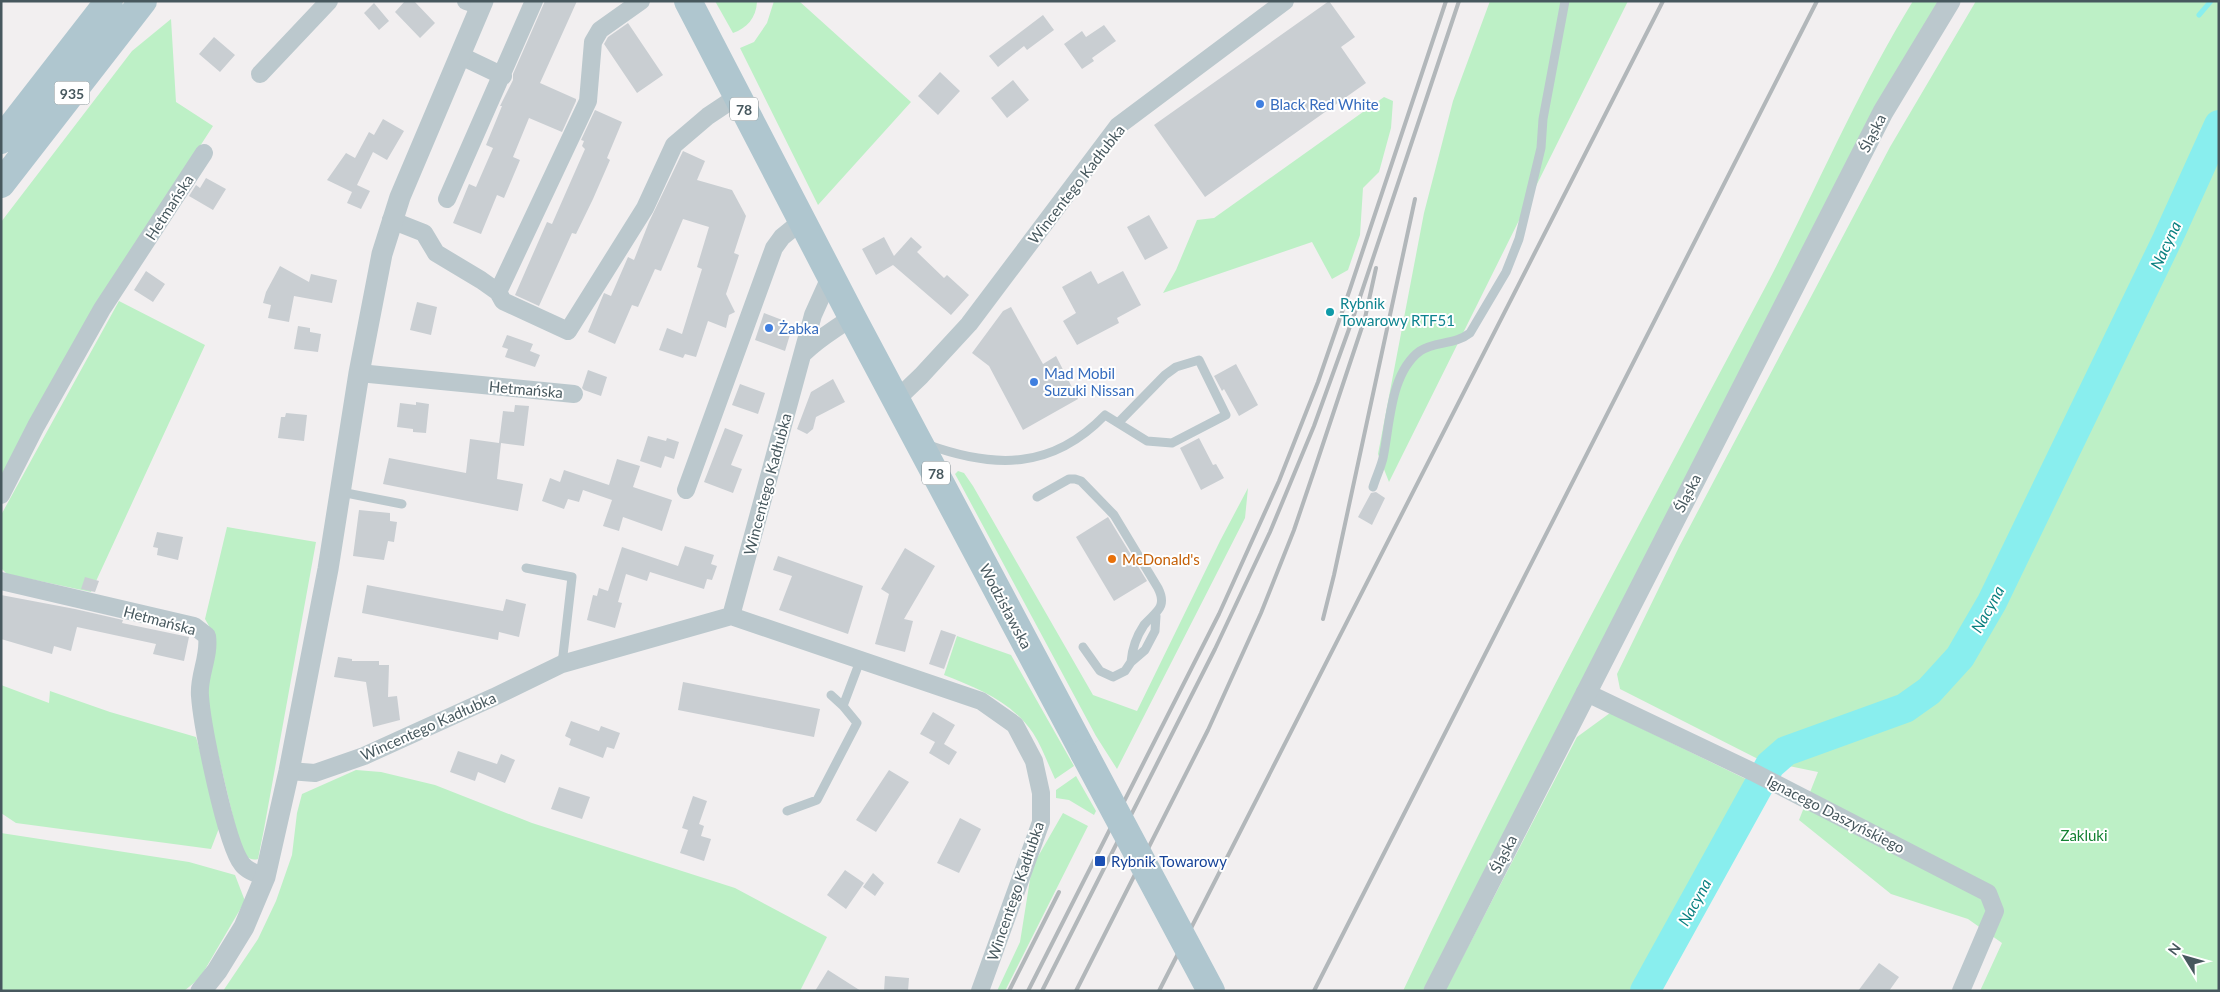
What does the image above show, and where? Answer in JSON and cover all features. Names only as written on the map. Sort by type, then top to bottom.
[{"type":"main road","name":"935","points":[[1,140],[110,1]]},
{"type":"main road","name":"935","points":[[1,184],[142,1]]},
{"type":"main road","name":"Wodzisławska","points":[[688,1],[852,317],[1211,991]]},
{"type":"street","points":[[260,74],[329,1]]},
{"type":"street","points":[[447,199],[489,101],[503,76],[534,1]]},
{"type":"street","name":"Wincentego Kadłubka","points":[[897,399],[922,376],[968,324],[1118,126],[1285,1]]},
{"type":"street","name":"Śląska","points":[[1434,991],[1585,692],[1883,112],[1950,1]]},
{"type":"street","points":[[201,991],[217,971],[244,927],[265,877],[289,770],[341,492],[359,372],[382,254],[391,220],[461,56],[477,3]]},
{"type":"street","points":[[498,292],[588,101],[594,42],[597,33],[635,3]]},
{"type":"street","points":[[461,56],[503,76]]},
{"type":"street","points":[[391,220],[424,233],[436,253],[498,292],[502,301],[568,331],[645,208],[674,145],[708,116],[738,96]]},
{"type":"street","name":"Hetmańska","points":[[1,495],[36,426],[102,309],[204,153]]},
{"type":"street","points":[[686,490],[774,248],[782,237],[803,220]]},
{"type":"street","name":"Wincentego Kadłubka","points":[[731,616],[818,300],[831,275]]},
{"type":"street","points":[[804,352],[819,338],[833,331],[852,317]]},
{"type":"street","name":"Hetmańska","points":[[359,372],[574,394]]},
{"type":"street","name":"Hetmańska","points":[[1,581],[194,626],[207,636],[209,647],[200,695],[223,809],[234,849],[242,864],[249,870],[265,877]]},
{"type":"street","name":"Wincentego Kadłubka","points":[[289,770],[315,773],[364,756],[562,664],[731,616],[981,701],[1015,725],[1034,760],[1041,793],[1040,822],[980,991]]},
{"type":"street","name":"Ignacego Daszyńskiego","points":[[1585,692],[1772,781],[1988,893],[1996,911],[1961,991]]},
{"type":"lane","points":[[1373,487],[1383,459],[1395,392],[1411,360],[1428,347],[1462,339],[1470,333],[1506,272],[1519,239],[1541,148],[1543,119],[1565,1]]},
{"type":"lane","points":[[919,441],[957,455],[1004,462],[1026,460],[1046,454],[1092,428],[1105,415],[1147,441],[1172,442],[1226,415],[1199,360],[1176,367],[1165,375],[1119,422]]},
{"type":"lane","points":[[1038,497],[1075,478],[1088,487],[1114,515],[1158,588],[1162,599],[1156,616],[1155,631],[1148,644],[1140,656],[1131,662],[1125,671],[1119,675],[1113,677],[1106,676],[1096,666],[1084,647]]},
{"type":"lane","points":[[341,492],[402,504]]},
{"type":"lane","points":[[526,568],[572,577],[562,664]]},
{"type":"lane","points":[[843,706],[860,661]]},
{"type":"lane","points":[[787,811],[817,800],[857,723],[831,695]]},
{"type":"green space","points":[[715,1],[757,2],[755,13],[750,22],[733,33]]},
{"type":"green space","points":[[774,1],[799,1],[911,102],[818,205],[740,48],[754,42],[767,23]]},
{"type":"green space","points":[[1490,1],[1628,1],[1389,482],[1378,454],[1424,213],[1453,101]]},
{"type":"green space","points":[[1913,1],[1942,1],[1423,991],[1403,991],[1535,724],[1767,284],[1873,70]]},
{"type":"green space","name":"Zakluki","points":[[1976,1],[2219,1],[2219,991],[1980,991],[2002,943],[1968,919],[1891,894],[1799,820],[1818,772],[1760,760],[1620,689],[1617,674],[1679,547],[1890,147]]},
{"type":"green space","points":[[171,19],[176,102],[213,126],[75,340],[1,481],[1,222],[132,51]]},
{"type":"green space","points":[[1384,97],[1393,101],[1391,128],[1379,172],[1363,188],[1360,235],[1348,270],[1332,279],[1312,242],[1163,293],[1176,270],[1197,220],[1214,218]]},
{"type":"green space","points":[[119,301],[205,345],[91,592],[7,574],[1,568],[1,515]]},
{"type":"green space","points":[[958,471],[964,473],[973,486],[1093,695],[1137,711],[1248,488],[1245,518],[1117,769],[1096,736],[955,474]]},
{"type":"green space","points":[[227,527],[316,542],[258,859],[248,857],[239,842],[207,708],[209,626],[205,619]]},
{"type":"green space","points":[[957,636],[1011,655],[1074,766],[1055,779],[1033,733],[1015,712],[982,691],[944,675]]},
{"type":"green space","points":[[1,685],[49,703],[50,691],[110,712],[196,737],[221,823],[211,849],[16,823],[1,813]]},
{"type":"green space","points":[[1610,713],[1752,782],[1705,872],[1717,873],[1651,991],[1445,991],[1577,737]]},
{"type":"green space","points":[[356,770],[381,772],[435,785],[532,823],[735,888],[827,937],[800,991],[223,991],[258,939],[276,901],[292,855],[297,813],[302,794]]},
{"type":"green space","points":[[1076,776],[1096,811],[1094,815],[1069,800],[1056,798],[1056,790]]},
{"type":"green space","points":[[1063,813],[1088,826],[1005,991],[997,991],[1020,942],[1032,867]]},
{"type":"green space","points":[[1,833],[189,862],[235,875],[245,901],[200,978],[184,991],[1,991]]},
{"type":"building","points":[[405,1],[414,1],[435,23],[420,38],[395,12]]},
{"type":"building","points":[[545,1],[577,1],[540,83],[576,99],[576,101],[562,132],[529,118],[513,157],[520,160],[504,198],[497,195],[481,234],[453,223],[469,184],[476,187],[493,148],[486,145],[502,106],[500,106],[513,80],[513,74]]},
{"type":"building","name":"Black Red White","points":[[1329,1],[1355,37],[1341,47],[1366,83],[1205,197],[1154,125]]},
{"type":"building","points":[[374,3],[389,21],[379,30],[364,13]]},
{"type":"building","points":[[1043,15],[1054,30],[1027,50],[1024,46],[998,67],[989,56]]},
{"type":"building","points":[[628,23],[663,75],[637,93],[604,44],[608,37]]},
{"type":"building","points":[[1104,25],[1116,41],[1092,58],[1094,61],[1082,69],[1064,44],[1082,31],[1086,37]]},
{"type":"building","points":[[214,37],[235,55],[220,72],[199,54]]},
{"type":"building","points":[[940,72],[960,91],[938,115],[918,96]]},
{"type":"building","points":[[1013,80],[1029,100],[1007,118],[991,98]]},
{"type":"building","points":[[595,110],[622,122],[607,158],[610,160],[593,199],[576,234],[572,233],[539,306],[515,295],[547,222],[552,224],[585,149],[582,146],[584,141],[581,140]]},
{"type":"building","points":[[383,119],[404,131],[387,160],[373,152],[357,185],[370,191],[361,209],[347,203],[352,192],[327,180],[346,153],[355,158],[369,132],[374,135]]},
{"type":"building","points":[[683,151],[705,161],[697,180],[732,190],[746,216],[734,253],[739,255],[726,294],[735,312],[729,315],[726,328],[708,321],[696,357],[685,354],[683,358],[659,350],[667,328],[682,334],[702,269],[697,267],[709,227],[683,219],[661,271],[655,269],[638,307],[632,305],[615,344],[588,332],[604,293],[611,296],[628,257],[634,260],[649,222]]},
{"type":"building","points":[[206,178],[226,189],[213,210],[189,196],[196,185],[200,188]]},
{"type":"building","points":[[1149,215],[1168,248],[1145,260],[1127,227]]},
{"type":"building","points":[[884,237],[894,256],[911,237],[922,247],[917,252],[944,278],[947,275],[969,295],[951,315],[893,265],[876,275],[862,249]]},
{"type":"building","points":[[280,266],[309,282],[311,274],[337,280],[332,303],[294,296],[289,322],[268,318],[271,305],[263,303],[266,292]]},
{"type":"building","points":[[146,271],[165,284],[153,302],[134,290]]},
{"type":"building","name":"Mad Mobil Suzuki Nissan","points":[[1091,271],[1098,284],[1123,271],[1141,305],[1117,318],[1119,323],[1077,345],[1063,321],[1076,313],[1062,287]]},
{"type":"building","points":[[417,302],[437,307],[431,335],[410,330]]},
{"type":"building","name":"Mad Mobil Suzuki Nissan","points":[[1011,307],[1043,364],[1056,356],[1078,399],[1023,430],[989,366],[972,353],[1003,311]]},
{"type":"building","points":[[764,313],[790,323],[788,326],[792,328],[785,351],[755,340]]},
{"type":"building","points":[[298,326],[310,328],[310,332],[321,334],[318,352],[294,349]]},
{"type":"building","points":[[507,335],[533,344],[530,351],[540,355],[535,367],[505,357],[508,349],[502,347]]},
{"type":"building","points":[[1236,364],[1258,405],[1239,416],[1224,389],[1222,391],[1214,376]]},
{"type":"building","points":[[588,370],[607,377],[601,396],[582,388]]},
{"type":"building","points":[[833,379],[845,402],[816,417],[813,429],[807,434],[797,429],[811,392]]},
{"type":"building","points":[[740,384],[765,393],[758,414],[732,405]]},
{"type":"building","points":[[416,402],[429,404],[426,433],[413,432],[413,429],[397,427],[400,403],[416,405]]},
{"type":"building","points":[[515,405],[529,406],[524,446],[501,443],[497,479],[523,484],[518,511],[383,484],[389,458],[466,473],[470,439],[499,443],[503,411],[514,412]]},
{"type":"building","points":[[286,413],[307,415],[304,441],[278,438],[281,417],[285,417]]},
{"type":"building","points":[[725,428],[743,435],[731,465],[742,469],[733,493],[704,482]]},
{"type":"building","points":[[648,436],[666,441],[667,438],[679,442],[674,459],[665,456],[661,468],[640,461]]},
{"type":"building","points":[[1199,438],[1213,465],[1216,464],[1224,478],[1201,490],[1180,448]]},
{"type":"building","points":[[617,459],[640,466],[633,487],[672,500],[662,531],[623,517],[619,531],[603,526],[612,500],[583,490],[579,502],[568,499],[564,509],[542,501],[550,478],[560,482],[564,470],[609,485]]},
{"type":"building","points":[[1376,492],[1385,498],[1372,525],[1358,517],[1371,493]]},
{"type":"building","points":[[359,510],[390,513],[390,521],[397,522],[394,542],[388,541],[384,560],[353,556]]},
{"type":"building","name":"McDonald's","points":[[1108,517],[1147,581],[1114,601],[1076,537]]},
{"type":"building","points":[[157,532],[183,537],[178,560],[157,555],[158,548],[153,547]]},
{"type":"building","points":[[685,546],[714,555],[711,564],[717,566],[712,580],[707,579],[704,589],[650,572],[647,581],[626,574],[618,602],[622,603],[615,628],[587,620],[593,595],[597,596],[599,588],[608,591],[622,547],[678,566]]},
{"type":"building","points":[[905,548],[935,566],[904,619],[913,621],[905,652],[875,644],[889,594],[881,589]]},
{"type":"building","points":[[778,556],[863,586],[848,634],[779,610],[792,576],[773,570]]},
{"type":"building","points":[[85,577],[99,581],[95,592],[81,589]]},
{"type":"building","points":[[367,585],[503,611],[506,599],[526,604],[519,637],[499,632],[498,640],[362,613]]},
{"type":"building","points":[[1,595],[75,609],[123,620],[122,623],[189,637],[184,661],[153,654],[156,644],[77,627],[71,651],[54,646],[52,654],[1,639]]},
{"type":"building","points":[[941,630],[956,635],[944,669],[929,664]]},
{"type":"building","points":[[338,657],[352,659],[352,661],[379,661],[379,665],[389,665],[388,697],[397,696],[400,720],[373,727],[366,682],[334,677]]},
{"type":"building","points":[[683,682],[820,709],[814,737],[678,710]]},
{"type":"building","points":[[933,712],[955,725],[944,744],[957,752],[949,765],[929,753],[935,742],[920,734]]},
{"type":"building","points":[[571,721],[599,731],[601,726],[620,733],[614,749],[607,747],[603,758],[569,745],[571,739],[565,736]]},
{"type":"building","points":[[458,751],[497,764],[501,754],[515,760],[505,783],[478,772],[475,781],[450,772]]},
{"type":"building","points":[[889,770],[909,782],[876,832],[856,820]]},
{"type":"building","points":[[559,787],[590,797],[582,819],[551,809]]},
{"type":"building","points":[[693,796],[707,801],[699,824],[704,826],[701,836],[711,839],[704,861],[680,853],[688,830],[682,828]]},
{"type":"building","points":[[960,818],[981,829],[959,873],[937,863]]},
{"type":"building","points":[[845,870],[864,883],[846,909],[827,895]]},
{"type":"building","points":[[873,873],[884,883],[875,896],[863,887]]},
{"type":"building","points":[[1879,963],[1899,977],[1889,991],[1858,991]]},
{"type":"building","points":[[828,970],[861,991],[815,991]]},
{"type":"building","points":[[885,976],[909,978],[908,991],[884,991]]},
{"type":"waterway","points":[[2199,15],[2211,1]]},
{"type":"waterway","name":"Nacyna","points":[[1645,991],[1770,765],[1786,751],[1905,708],[1929,691],[1960,657],[1992,602],[2167,240],[2219,125]]},
{"type":"railway","points":[[1028,991],[1219,614],[1279,481],[1318,382],[1446,1]]},
{"type":"railway","points":[[1042,991],[1215,649],[1270,532],[1314,426],[1353,318],[1459,1]]},
{"type":"railway","points":[[1159,991],[1663,1]]},
{"type":"railway","points":[[1314,991],[1817,1]]},
{"type":"railway","points":[[1323,619],[1415,199]]},
{"type":"railway","points":[[1076,991],[1208,730],[1261,613],[1294,530],[1314,471],[1365,318],[1376,268]]},
{"type":"railway","points":[[1009,991],[1059,892]]},
{"type":"place","name":"Black Red White","points":[[1260,104]]},
{"type":"place","name":"Rybnik Towarowy RTF51","points":[[1330,312]]},
{"type":"place","name":"Żabka","points":[[769,328]]},
{"type":"place","name":"Mad Mobil Suzuki Nissan","points":[[1034,382]]},
{"type":"place","name":"McDonald's","points":[[1112,559]]},
{"type":"place","name":"Rybnik Towarowy","points":[[1100,861]]}]
